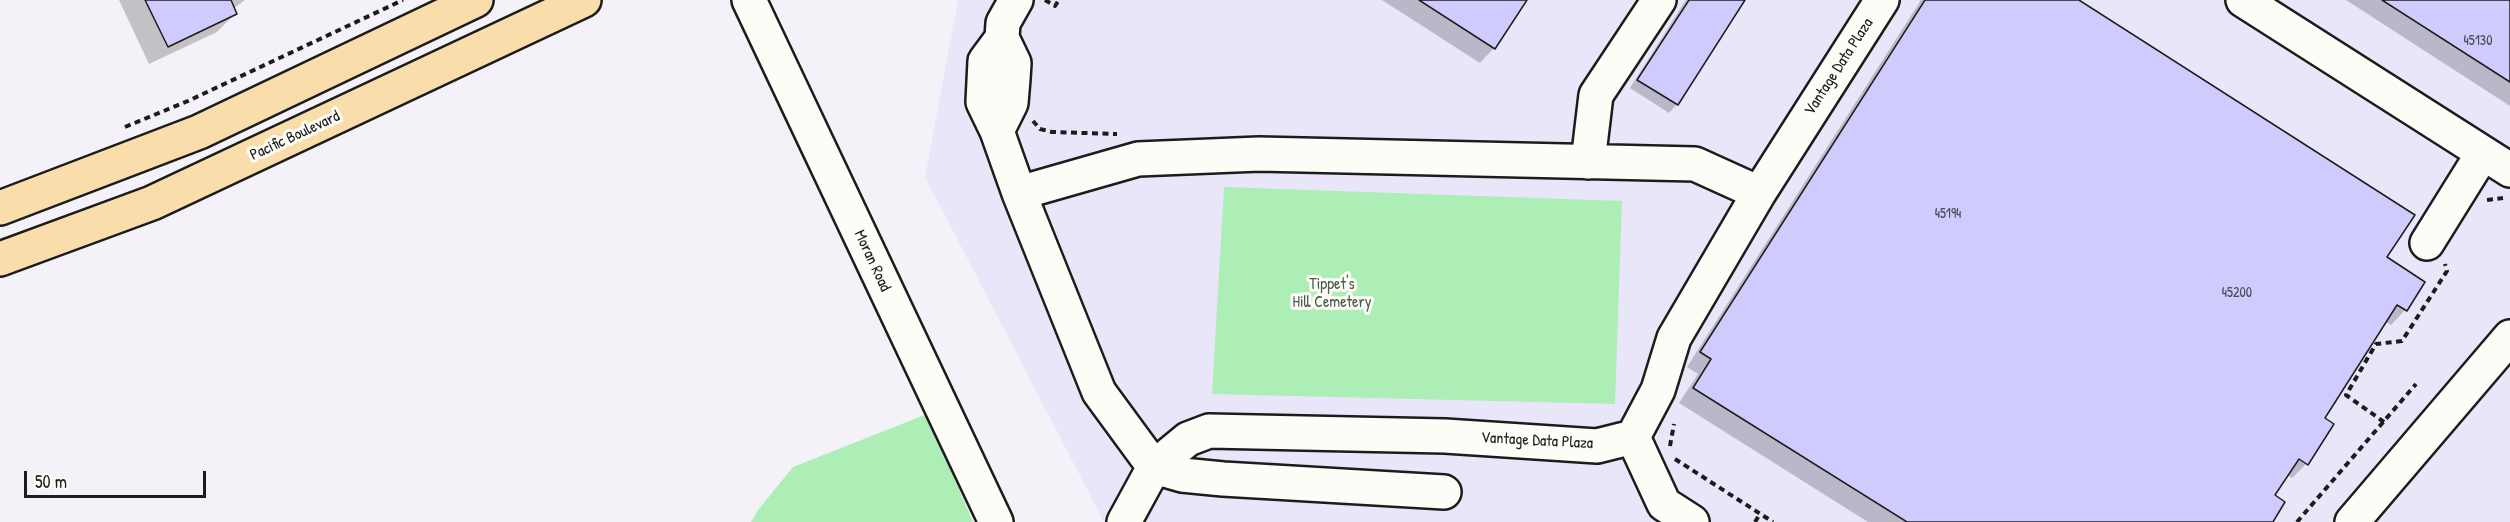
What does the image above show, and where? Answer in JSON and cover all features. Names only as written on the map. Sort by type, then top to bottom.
[{"type":"main road","points":[[0,208],[199,132],[476,0]]},
{"type":"main road","name":"Pacific Boulevard","points":[[0,259],[152,203],[584,0]]},
{"type":"street","name":"Moran Road","points":[[749,0],[996,522]]},
{"type":"street","points":[[1016,0],[1003,23],[1002,38],[985,61],[983,102],[997,131],[1019,193],[1099,392],[1154,467],[1182,475],[1223,479],[1444,492]]},
{"type":"street","points":[[1588,162],[1596,95],[1659,0]]},
{"type":"street","name":"Vantage Data Plaza","points":[[1124,522],[1154,467],[1188,439],[1209,431],[1445,436],[1597,446],[1633,437],[1658,390],[1674,338],[1759,193],[1882,0]]},
{"type":"street","points":[[2243,0],[2499,174],[2435,250]]},
{"type":"street","points":[[1019,193],[1138,159],[1259,154],[1695,164],[1759,193]]},
{"type":"street","points":[[2352,522],[2510,337]]},
{"type":"street","points":[[1633,437],[1664,504],[1692,522]]},
{"type":"path","points":[[118,130],[188,101],[403,0]]},
{"type":"path","points":[[1045,0],[1055,6],[1059,0]]},
{"type":"path","points":[[1029,114],[1040,129],[1052,132],[1119,134]]},
{"type":"path","points":[[2480,205],[2489,198],[2499,174]]},
{"type":"path","points":[[2384,422],[2346,395],[2376,344],[2402,341],[2447,271],[2435,250]]},
{"type":"path","points":[[2296,522],[2416,384]]},
{"type":"path","points":[[1675,415],[1669,455],[1773,522]]},
{"type":"path","points":[[1755,522],[1760,514]]},
{"type":"shaded area","points":[[958,0],[2510,0],[2510,522],[1104,522],[925,177]]},
{"type":"green space","name":"Tippet's Hill Cemetery","points":[[1224,187],[1622,201],[1615,404],[1212,394]]},
{"type":"green space","points":[[927,414],[973,522],[751,522],[793,467]]},
{"type":"building","points":[[145,0],[231,0],[237,14],[168,47]]},
{"type":"building","points":[[1419,0],[1527,0],[1495,49]]},
{"type":"building","points":[[1689,0],[1745,0],[1678,105],[1637,80]]},
{"type":"building","points":[[1925,0],[2079,0],[2415,215],[2387,257],[2425,282],[2407,311],[2397,305],[2325,418],[2334,424],[2308,465],[2299,459],[2275,495],[2285,502],[2273,522],[1907,522],[1693,388],[1711,359],[1700,352]]},
{"type":"building","points":[[2382,0],[2510,0],[2510,82]]}]
